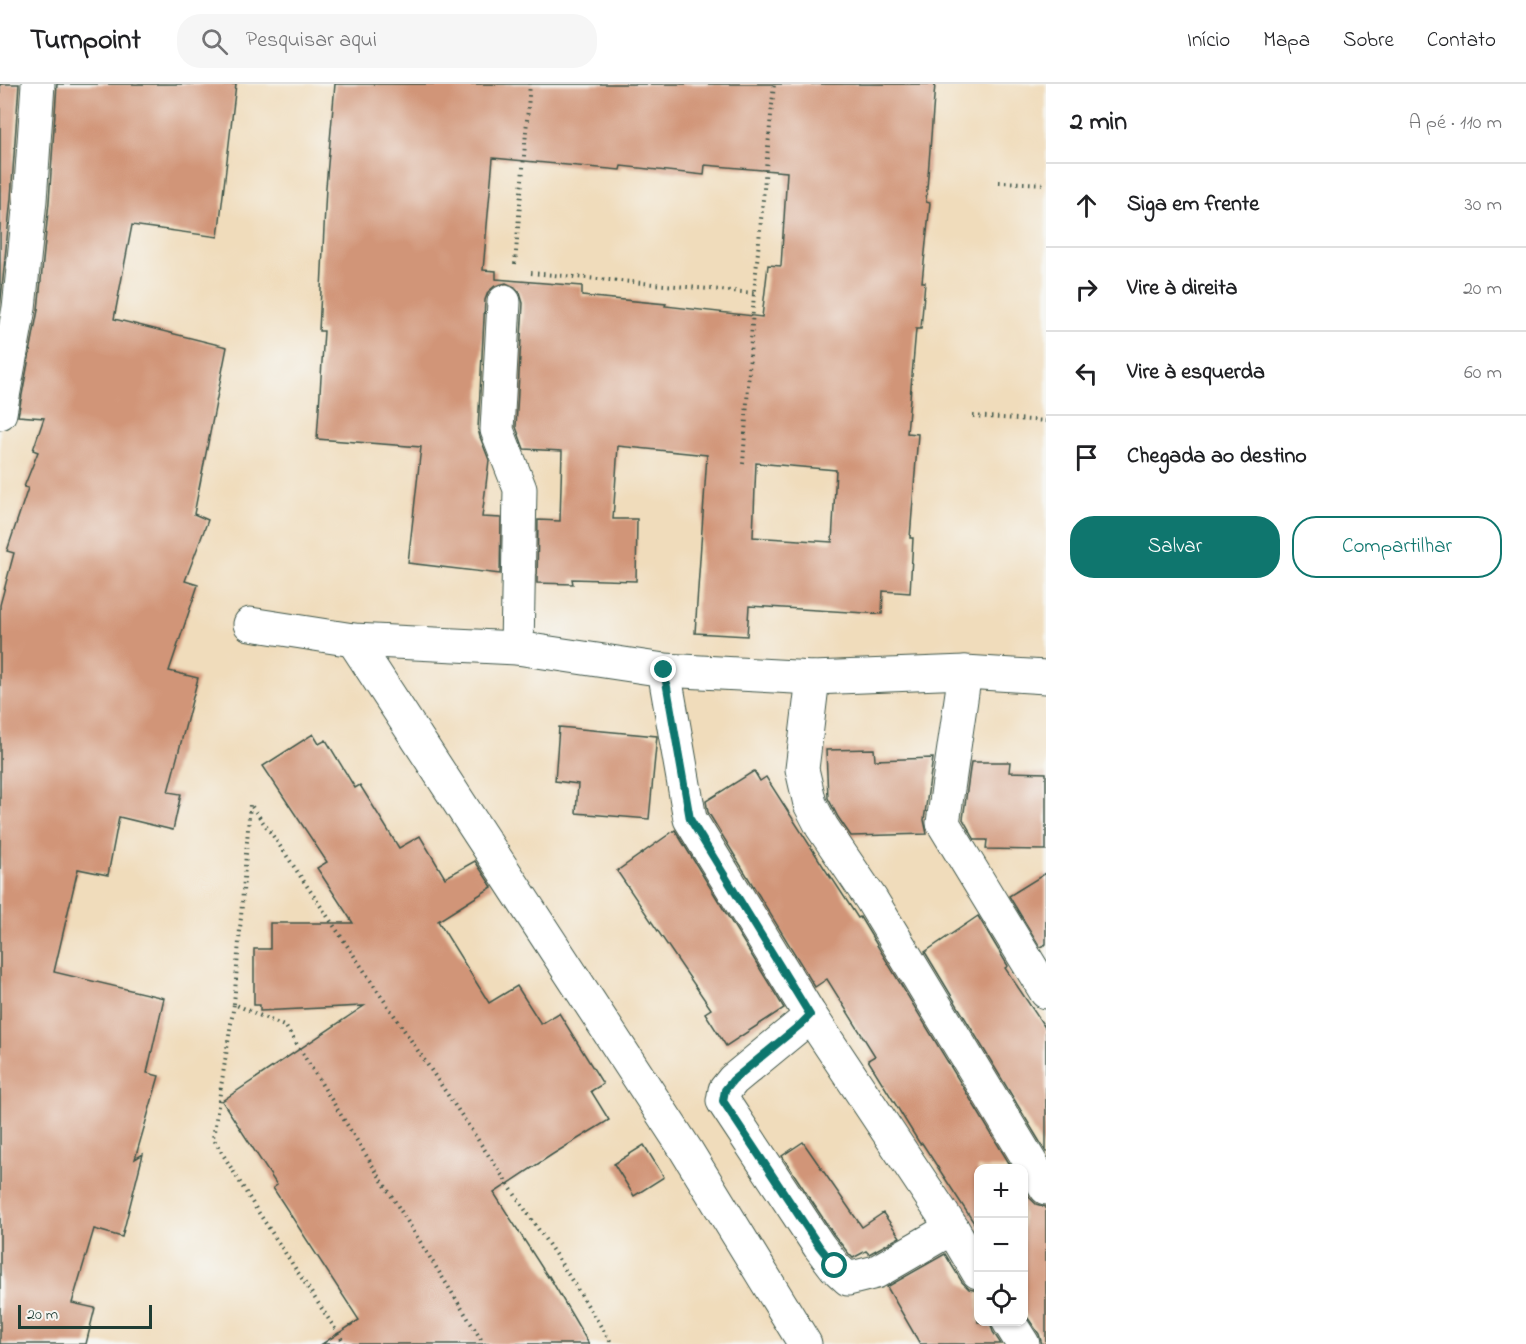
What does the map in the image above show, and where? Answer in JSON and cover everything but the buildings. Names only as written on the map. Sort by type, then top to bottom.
[{"type":"street","points":[[0,413],[20,308],[38,84]]},
{"type":"street","points":[[509,287],[497,430],[520,489],[517,648]]},
{"type":"street","points":[[250,624],[353,640],[517,648],[664,670],[813,678],[964,672],[1046,677]]},
{"type":"street","points":[[353,640],[686,1150],[806,1344]]},
{"type":"street","points":[[664,670],[690,819],[810,1015],[952,1228],[974,1265]]},
{"type":"street","points":[[964,672],[943,823],[1044,985]]},
{"type":"street","points":[[813,678],[802,770],[810,804],[822,827],[871,899],[1046,1188]]},
{"type":"street","points":[[810,1015],[733,1080],[725,1090],[723,1101],[819,1246],[848,1279],[876,1272],[952,1228]]},
{"type":"street","points":[[1012,1326],[1023,1344]]},
{"type":"path","points":[[530,84],[509,287],[754,293]]},
{"type":"path","points":[[743,464],[754,293],[774,84]]},
{"type":"path","points":[[999,182],[1046,184]]},
{"type":"path","points":[[973,416],[1046,421]]},
{"type":"path","points":[[345,1344],[255,1207],[213,1138],[234,1004],[250,804],[557,1257],[612,1344]]},
{"type":"path","points":[[234,1004],[286,1027],[484,1344]]},
{"type":"route","points":[[664,670],[690,819],[810,1015],[733,1080],[725,1090],[723,1101],[819,1246],[835,1266]]}]
